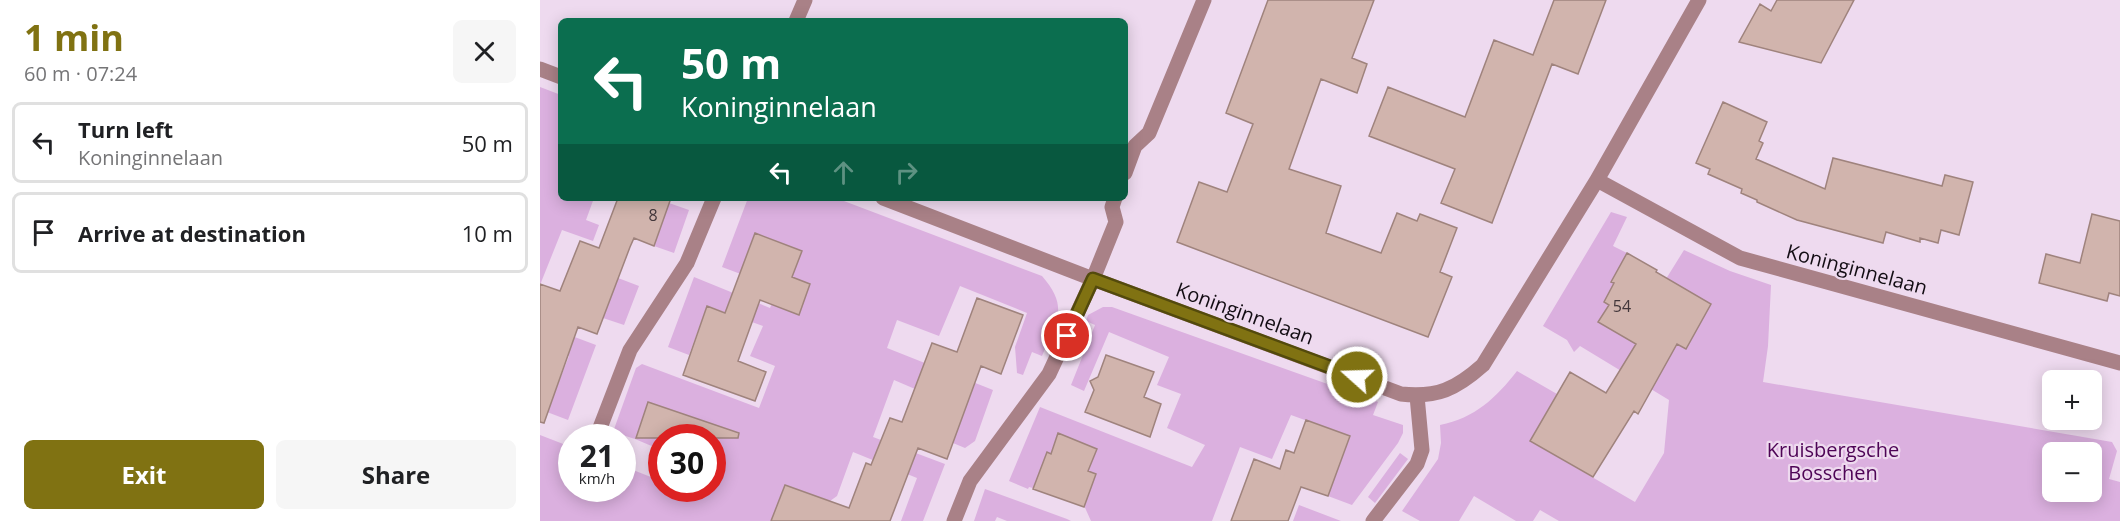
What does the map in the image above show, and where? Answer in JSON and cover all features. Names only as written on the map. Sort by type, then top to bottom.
[{"type":"street","points":[[797,18],[805,0]]},
{"type":"street","points":[[1128,166],[1136,146],[1149,133],[1204,0]]},
{"type":"street","name":"Koninginnelaan","points":[[891,201],[1401,394],[1417,396],[1441,393],[1464,382],[1483,365],[1597,180],[1699,0]]},
{"type":"street","points":[[540,69],[558,76]]},
{"type":"street","name":"Koninginnelaan","points":[[1597,180],[1740,258],[2120,363]]},
{"type":"street","points":[[601,424],[630,350],[687,263],[713,201]]},
{"type":"street","points":[[954,521],[970,481],[1049,374],[1093,279],[1116,222],[1112,207],[1114,201]]},
{"type":"street","points":[[1373,521],[1417,464],[1422,450],[1417,396]]},
{"type":"green space","points":[[540,87],[558,94],[558,201],[593,201],[586,220],[599,225],[593,241],[562,230],[540,285]]},
{"type":"green space","points":[[747,201],[844,201],[1042,276],[1056,297],[1058,315],[1042,356],[1032,352],[1023,375],[1017,373],[1015,347],[1027,313],[960,286],[939,336],[897,320],[887,348],[993,390],[975,441],[965,448],[953,443],[915,389],[894,380],[873,437],[945,464],[923,521],[901,521],[917,478],[853,452],[837,496],[830,501],[785,485],[773,517],[782,521],[540,521],[540,435],[558,442],[558,502],[636,502],[636,471],[648,476],[648,502],[726,502],[726,424],[648,424],[648,444],[636,439],[636,424],[616,424],[636,368],[642,364],[759,408],[775,366],[750,356],[763,326],[707,306],[689,355],[668,347],[694,277],[770,308],[778,288],[722,267]]},
{"type":"green space","points":[[669,203],[689,210],[674,253],[654,246]]},
{"type":"green space","name":"Kruisbergsche Bosschen","points":[[1611,212],[1627,217],[1613,246],[1627,253],[1646,290],[1656,295],[1684,250],[1730,271],[1771,285],[1768,346],[1763,382],[2112,442],[2117,451],[2109,479],[2120,482],[2120,521],[1559,521],[1540,510],[1533,521],[1516,521],[1474,496],[1459,521],[1420,521],[1402,511],[1438,459],[1441,443],[1440,425],[1464,417],[1484,406],[1517,371],[1557,394],[1530,441],[1635,502],[1664,453],[1669,400],[1580,346],[1574,352],[1567,340],[1543,326]]},
{"type":"green space","points":[[618,278],[639,286],[624,325],[603,318]]},
{"type":"green space","points":[[1103,307],[1112,307],[1378,402],[1373,415],[1403,425],[1403,433],[1352,505],[1328,496],[1349,436],[1291,415],[1272,459],[1240,447],[1212,521],[1091,521],[1082,501],[1029,487],[1028,489],[1009,481],[1040,407],[1192,467],[1205,445],[1167,428],[1181,394],[1157,385],[1169,357],[1109,332],[1084,391],[1071,385],[1095,325],[1086,321],[1088,315]]},
{"type":"green space","points":[[540,324],[596,345],[568,420],[547,412],[569,356],[540,345]]},
{"type":"green space","points":[[1400,453],[1408,459],[1375,503],[1368,497]]},
{"type":"green space","points":[[985,489],[1071,521],[1007,521],[997,517],[995,521],[974,521]]},
{"type":"green space","points":[[1299,505],[1341,521],[1293,521]]},
{"type":"building","points":[[1268,0],[1374,0],[1352,58],[1367,64],[1357,93],[1321,79],[1289,169],[1341,186],[1326,233],[1381,253],[1397,213],[1417,221],[1420,214],[1457,228],[1440,272],[1452,277],[1428,337],[1177,242],[1199,182],[1227,192],[1253,124],[1226,113]]},
{"type":"building","points":[[1554,0],[1606,0],[1578,74],[1552,64],[1492,223],[1441,203],[1455,169],[1369,136],[1388,87],[1465,117],[1494,40],[1533,55]]},
{"type":"building","points":[[1777,0],[1854,0],[1821,63],[1739,42],[1760,4],[1771,11]]},
{"type":"building","points":[[1723,102],[1767,122],[1759,141],[1763,143],[1756,159],[1825,189],[1833,158],[1942,186],[1945,175],[1973,182],[1959,235],[1941,230],[1938,243],[1920,238],[1920,242],[1886,232],[1883,243],[1797,220],[1741,193],[1742,189],[1708,174],[1710,169],[1696,163]]},
{"type":"building","points":[[617,201],[670,201],[654,246],[634,238],[597,334],[578,327],[544,423],[540,422],[540,284],[560,291],[580,241],[599,248]]},
{"type":"building","points":[[2092,214],[2120,221],[2120,296],[2109,293],[2107,301],[2039,283],[2046,254],[2080,263]]},
{"type":"building","points":[[755,233],[802,251],[792,277],[810,284],[799,315],[760,300],[738,361],[766,372],[755,401],[683,375],[707,306],[725,313]]},
{"type":"building","points":[[1627,253],[1711,304],[1686,349],[1677,344],[1638,414],[1634,411],[1593,477],[1530,441],[1570,372],[1606,393],[1636,344],[1598,322],[1609,305],[1604,302],[1614,283],[1611,282]]},
{"type":"building","points":[[977,298],[1023,315],[1001,374],[981,366],[947,459],[918,448],[890,521],[771,521],[785,485],[849,508],[866,463],[871,465],[890,418],[902,422],[932,343],[957,352]]},
{"type":"building","points":[[1106,355],[1154,372],[1144,397],[1161,404],[1150,437],[1085,412],[1094,390],[1090,381],[1098,377]]},
{"type":"building","points":[[648,402],[713,424],[648,424],[648,438],[636,438]]},
{"type":"building","points":[[1306,420],[1350,436],[1328,496],[1301,487],[1288,521],[1231,521],[1254,459],[1280,469],[1286,450],[1294,453]]},
{"type":"building","points":[[726,429],[739,433],[738,438],[726,438]]},
{"type":"building","points":[[1058,433],[1097,449],[1088,471],[1096,474],[1084,507],[1033,489],[1047,452],[1051,454]]},
{"type":"route","points":[[1067,336],[1093,279],[1357,377]]}]
